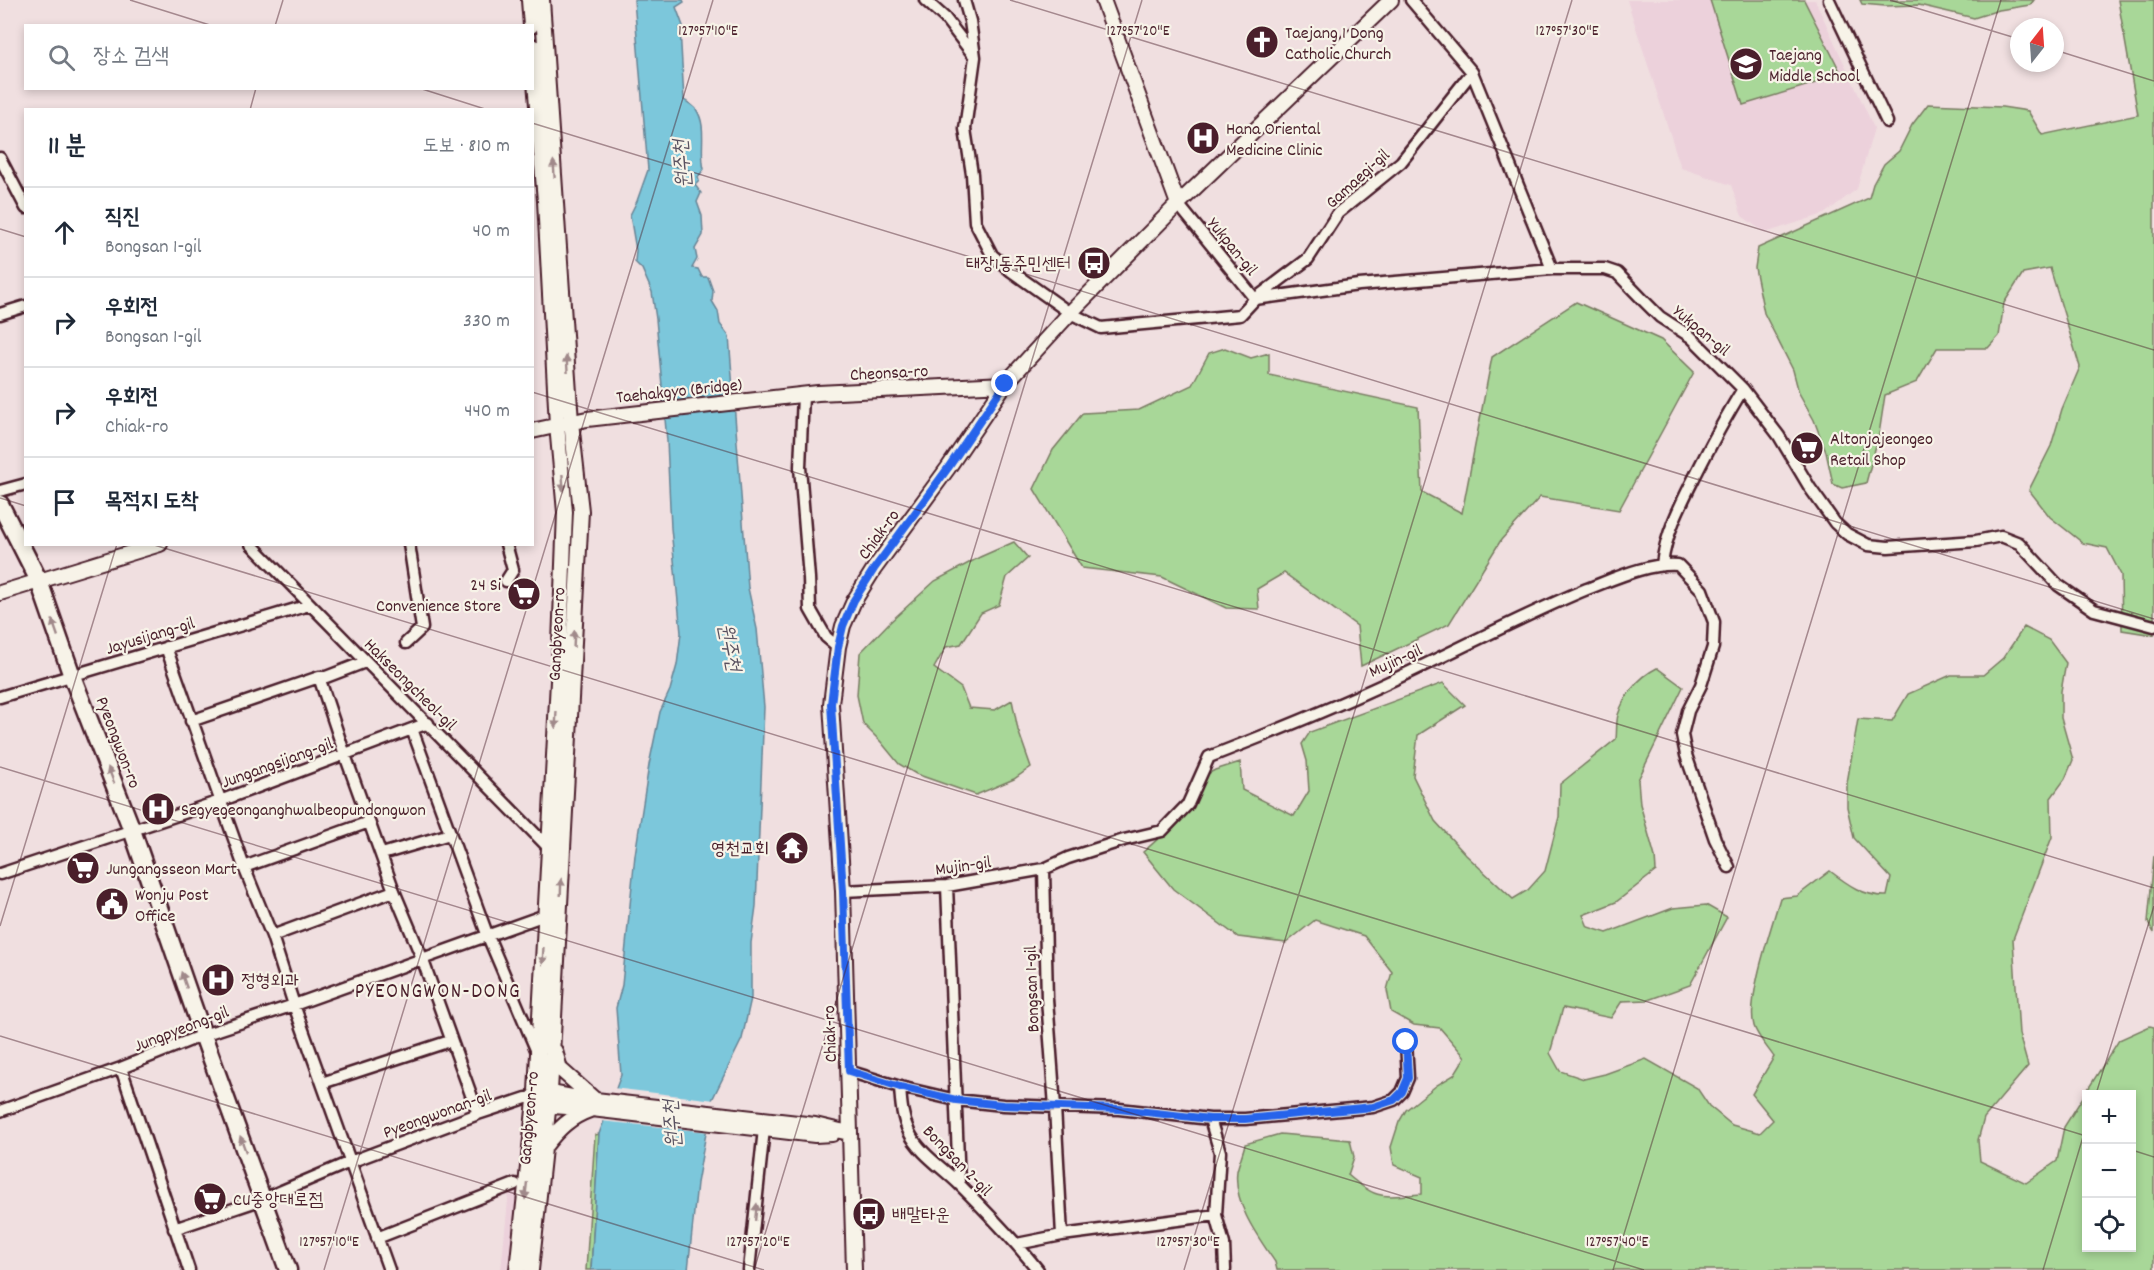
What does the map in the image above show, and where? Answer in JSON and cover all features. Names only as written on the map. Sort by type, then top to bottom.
[{"type":"main road","name":"Pyeongwon-ro","points":[[0,504],[39,581],[72,676],[132,830],[288,1270]]},
{"type":"street","points":[[529,0],[531,24]]},
{"type":"street","name":"Gangbyeon-ro","points":[[517,1270],[538,1054],[565,512],[564,423],[542,0]]},
{"type":"street","points":[[925,0],[945,18],[975,57]]},
{"type":"street","name":"Gamaegi-gil","points":[[964,0],[970,21],[975,57],[965,129],[972,174],[975,222],[992,255],[1011,272],[1070,313],[1101,328],[1240,315],[1256,299],[1308,259],[1338,213],[1401,162],[1472,72]]},
{"type":"street","points":[[1103,0],[1178,204]]},
{"type":"street","name":"Chiak-ro","points":[[854,1270],[843,891],[831,704],[843,626],[854,600],[874,569],[948,468],[1005,384],[1070,313],[1178,204],[1391,0]]},
{"type":"street","points":[[1411,0],[1472,72],[1552,269]]},
{"type":"street","points":[[1828,0],[1887,122]]},
{"type":"street","name":"Gangbyeon-ro","points":[[531,1270],[553,1044],[580,511],[564,423],[534,70]]},
{"type":"street","points":[[0,158],[24,204]]},
{"type":"street","name":"Yukpan-gil","points":[[1178,204],[1256,299],[1359,285],[1552,269],[1605,269],[1617,273],[1660,317],[1691,337],[1743,389],[1779,436],[1828,514],[1847,534],[1868,545],[1888,547],[1976,542],[2001,536],[2019,543],[2058,585],[2094,610],[2154,626]]},
{"type":"street","points":[[0,314],[24,307]]},
{"type":"street","name":"Cheonsa-ro","points":[[774,398],[1005,384]]},
{"type":"street","points":[[1729,867],[1711,828],[1686,755],[1682,735],[1688,711],[1701,685],[1713,647],[1714,622],[1702,590],[1678,565],[1662,564],[1665,542],[1682,502],[1743,389]]},
{"type":"street","points":[[803,395],[800,467],[810,609],[826,637],[838,647]]},
{"type":"street","name":"Taehakgyo (Bridge)","points":[[564,423],[774,398]]},
{"type":"street","points":[[534,431],[564,423]]},
{"type":"street","points":[[0,491],[24,485]]},
{"type":"street","points":[[0,593],[153,546]]},
{"type":"street","name":"Hakseongcheol-gil","points":[[253,546],[548,847]]},
{"type":"street","points":[[406,643],[422,628],[409,546]]},
{"type":"street","points":[[506,581],[513,570],[507,546]]},
{"type":"street","name":"Mujin-gil","points":[[843,891],[946,886],[1044,869],[1102,847],[1162,831],[1188,804],[1209,757],[1393,680],[1536,610],[1612,579],[1662,564]]},
{"type":"street","name":"Jayusijang-gil","points":[[0,697],[309,605]]},
{"type":"street","points":[[166,647],[244,867],[272,936],[294,1005],[389,1270]]},
{"type":"street","points":[[191,722],[365,662]]},
{"type":"street","points":[[319,676],[394,891],[422,958],[478,1114]]},
{"type":"street","name":"Jungangsijang-gil","points":[[0,874],[220,801],[428,723]]},
{"type":"street","points":[[412,729],[487,934],[538,1054]]},
{"type":"street","points":[[244,867],[369,822]]},
{"type":"street","points":[[382,854],[450,834]]},
{"type":"street","name":"Bongsan 1-gil","points":[[1044,869],[1047,999],[1062,1235]]},
{"type":"street","points":[[946,886],[958,1183]]},
{"type":"street","points":[[272,936],[394,891]]},
{"type":"street","name":"Jungpyeong-gil","points":[[0,1111],[121,1068],[203,1035],[294,1005],[545,915]]},
{"type":"street","points":[[322,1083],[450,1041]]},
{"type":"street","points":[[849,1071],[900,1087],[956,1100],[1119,1109],[1210,1119],[1245,1119],[1373,1107],[1394,1100],[1402,1092],[1408,1078],[1406,1042]]},
{"type":"street","points":[[553,1044],[560,1069],[578,1102]]},
{"type":"street","name":"Jungpyeong-gil","points":[[121,1068],[189,1270]]},
{"type":"street","name":"Bongsan 2-gil","points":[[900,1087],[902,1115],[910,1134],[923,1151],[958,1183],[1017,1244],[1038,1270]]},
{"type":"street","name":"Pyeongwonan-gil","points":[[174,1229],[263,1199],[350,1162],[478,1114],[526,1098],[535,1098]]},
{"type":"street","points":[[535,1098],[765,1124],[815,1125],[849,1133]]},
{"type":"street","points":[[544,1147],[578,1102]]},
{"type":"street","points":[[1210,1119],[1220,1152],[1216,1215],[1224,1244],[1225,1270]]},
{"type":"street","points":[[749,1270],[765,1124]]},
{"type":"street","points":[[377,1238],[515,1184]]},
{"type":"street","points":[[1017,1244],[1062,1235],[1216,1215]]},
{"type":"shaded area","name":"Taejang Middle School","points":[[1627,0],[1815,0],[1874,128],[1857,189],[1824,214],[1765,233],[1742,216],[1731,185],[1681,168]]},
{"type":"shaded area","points":[[509,1191],[518,1191],[510,1270],[501,1270]]},
{"type":"green space","points":[[1710,0],[1804,0],[1842,75],[1743,105]]},
{"type":"green space","points":[[1860,0],[2034,0],[2030,5],[1999,10],[1974,18],[1919,5],[1885,6],[1862,4]]},
{"type":"green space","points":[[2118,0],[2154,0],[2154,635],[2122,630],[2121,575],[2107,548],[2083,543],[2050,517],[2029,490],[2051,446],[2062,409],[2080,367],[2050,268],[2023,273],[2004,303],[1999,336],[1988,348],[1937,348],[1917,382],[1885,395],[1879,434],[1866,483],[1842,488],[1833,484],[1826,452],[1814,420],[1799,393],[1793,370],[1764,313],[1755,268],[1758,248],[1869,198],[1873,184],[1884,164],[1899,151],[1912,125],[1928,104],[2002,107],[2028,111],[2042,135],[2138,115]]},
{"type":"green space","points":[[1576,302],[1661,340],[1694,372],[1619,510],[1540,497],[1501,540],[1449,624],[1361,666],[1357,626],[1284,573],[1257,589],[1259,609],[1226,608],[1162,577],[1082,568],[1034,489],[1053,450],[1083,413],[1139,410],[1192,385],[1209,353],[1225,348],[1251,358],[1269,353],[1269,375],[1418,407],[1422,492],[1462,513],[1492,357]]},
{"type":"green space","points":[[1014,542],[1028,558],[1007,577],[999,605],[981,613],[961,644],[946,647],[934,668],[961,688],[969,708],[995,710],[1012,700],[1018,730],[1031,767],[1014,779],[976,795],[916,774],[899,764],[863,724],[857,695],[860,653],[935,581]]},
{"type":"green space","points":[[2024,627],[2049,640],[2066,663],[2061,691],[2061,718],[2073,760],[2065,779],[2051,798],[2052,837],[2013,939],[2019,1034],[2028,1066],[1984,1118],[1978,1140],[1980,1161],[2026,1183],[2057,1161],[2064,1127],[2082,1099],[2082,1252],[2136,1252],[2136,1090],[2087,1090],[2119,1040],[2150,1026],[2154,1027],[2154,1270],[1277,1270],[1275,1262],[1248,1220],[1239,1196],[1237,1171],[1245,1144],[1280,1134],[1350,1140],[1354,1157],[1348,1175],[1367,1190],[1390,1196],[1422,1194],[1422,1177],[1394,1165],[1391,1147],[1399,1122],[1406,1110],[1437,1085],[1454,1075],[1465,1057],[1440,1028],[1414,1025],[1391,1012],[1387,990],[1392,972],[1364,936],[1315,920],[1286,943],[1238,937],[1173,889],[1143,852],[1174,822],[1184,805],[1191,783],[1215,770],[1240,762],[1242,790],[1294,816],[1309,791],[1307,761],[1302,744],[1310,732],[1443,683],[1465,705],[1418,735],[1413,776],[1435,821],[1466,855],[1513,899],[1528,890],[1545,871],[1559,817],[1560,784],[1616,739],[1617,718],[1624,700],[1638,682],[1657,668],[1683,687],[1638,780],[1640,804],[1655,857],[1656,871],[1616,902],[1583,915],[1588,927],[1607,933],[1673,908],[1706,905],[1727,917],[1690,985],[1648,1000],[1622,1001],[1611,1018],[1563,1008],[1550,1053],[1560,1071],[1584,1079],[1646,1059],[1697,1088],[1709,1106],[1732,1125],[1760,1133],[1773,1120],[1752,1094],[1774,1057],[1760,1038],[1754,1026],[1752,1014],[1761,963],[1780,898],[1797,896],[1830,871],[1863,892],[1887,896],[1891,878],[1854,838],[1847,807],[1847,783],[1858,719],[1892,721],[1908,694],[1951,675],[1983,675],[2003,658]]},
{"type":"green space","points":[[2154,855],[2154,933],[2148,922]]},
{"type":"green space","points":[[599,1134],[591,1270],[586,1270],[595,1135]]},
{"type":"water","name":"원주천","points":[[634,0],[683,0],[684,2],[676,7],[683,26],[680,28],[684,100],[695,108],[700,116],[704,169],[695,185],[701,193],[697,202],[702,216],[703,235],[695,249],[697,259],[692,268],[698,269],[702,277],[708,277],[713,291],[712,301],[718,311],[720,324],[729,336],[748,588],[757,629],[764,707],[756,906],[751,943],[751,998],[742,1039],[712,1100],[697,1183],[688,1270],[591,1270],[599,1134],[621,1075],[616,1008],[622,985],[635,855],[649,765],[660,712],[670,690],[677,665],[681,633],[656,319],[652,292],[642,269],[635,262],[636,250],[630,215],[648,170]]},
{"type":"pier","points":[[613,1088],[715,1100],[708,1132],[601,1121]]},
{"type":"place","name":"Taejang 1 Dong Catholic Church","points":[[1262,42]]},
{"type":"place","name":"Taejang Middle School","points":[[1746,64]]},
{"type":"place","name":"Hana Oriental Medicine Clinic","points":[[1203,138]]},
{"type":"place","name":"태장1동주민센터","points":[[1094,263]]},
{"type":"place","name":"Altonjajeongeo Retail Shop","points":[[1807,448]]},
{"type":"place","name":"24 Si Convenience Store","points":[[524,594]]},
{"type":"place","name":"Segyegeonganghwalbeopundongwon","points":[[158,809]]},
{"type":"place","name":"영천교회","points":[[792,848]]},
{"type":"place","name":"Jungangsseon Mart","points":[[83,868]]},
{"type":"place","name":"Wonju Post Office","points":[[112,904]]},
{"type":"place","name":"정형외과","points":[[218,980]]},
{"type":"place","name":"CU중앙대로점","points":[[210,1199]]},
{"type":"place","name":"배말타운","points":[[869,1214]]},
{"type":"district","name":"PYEONGWON-DONG","points":[[438,990]]},
{"type":"route","points":[[1005,384],[854,600],[843,626],[838,647],[831,704],[843,891],[849,1071],[900,1087],[956,1100],[1003,1105],[1119,1109],[1210,1119],[1245,1119],[1373,1107],[1394,1100],[1402,1092],[1408,1078],[1406,1042]]}]
